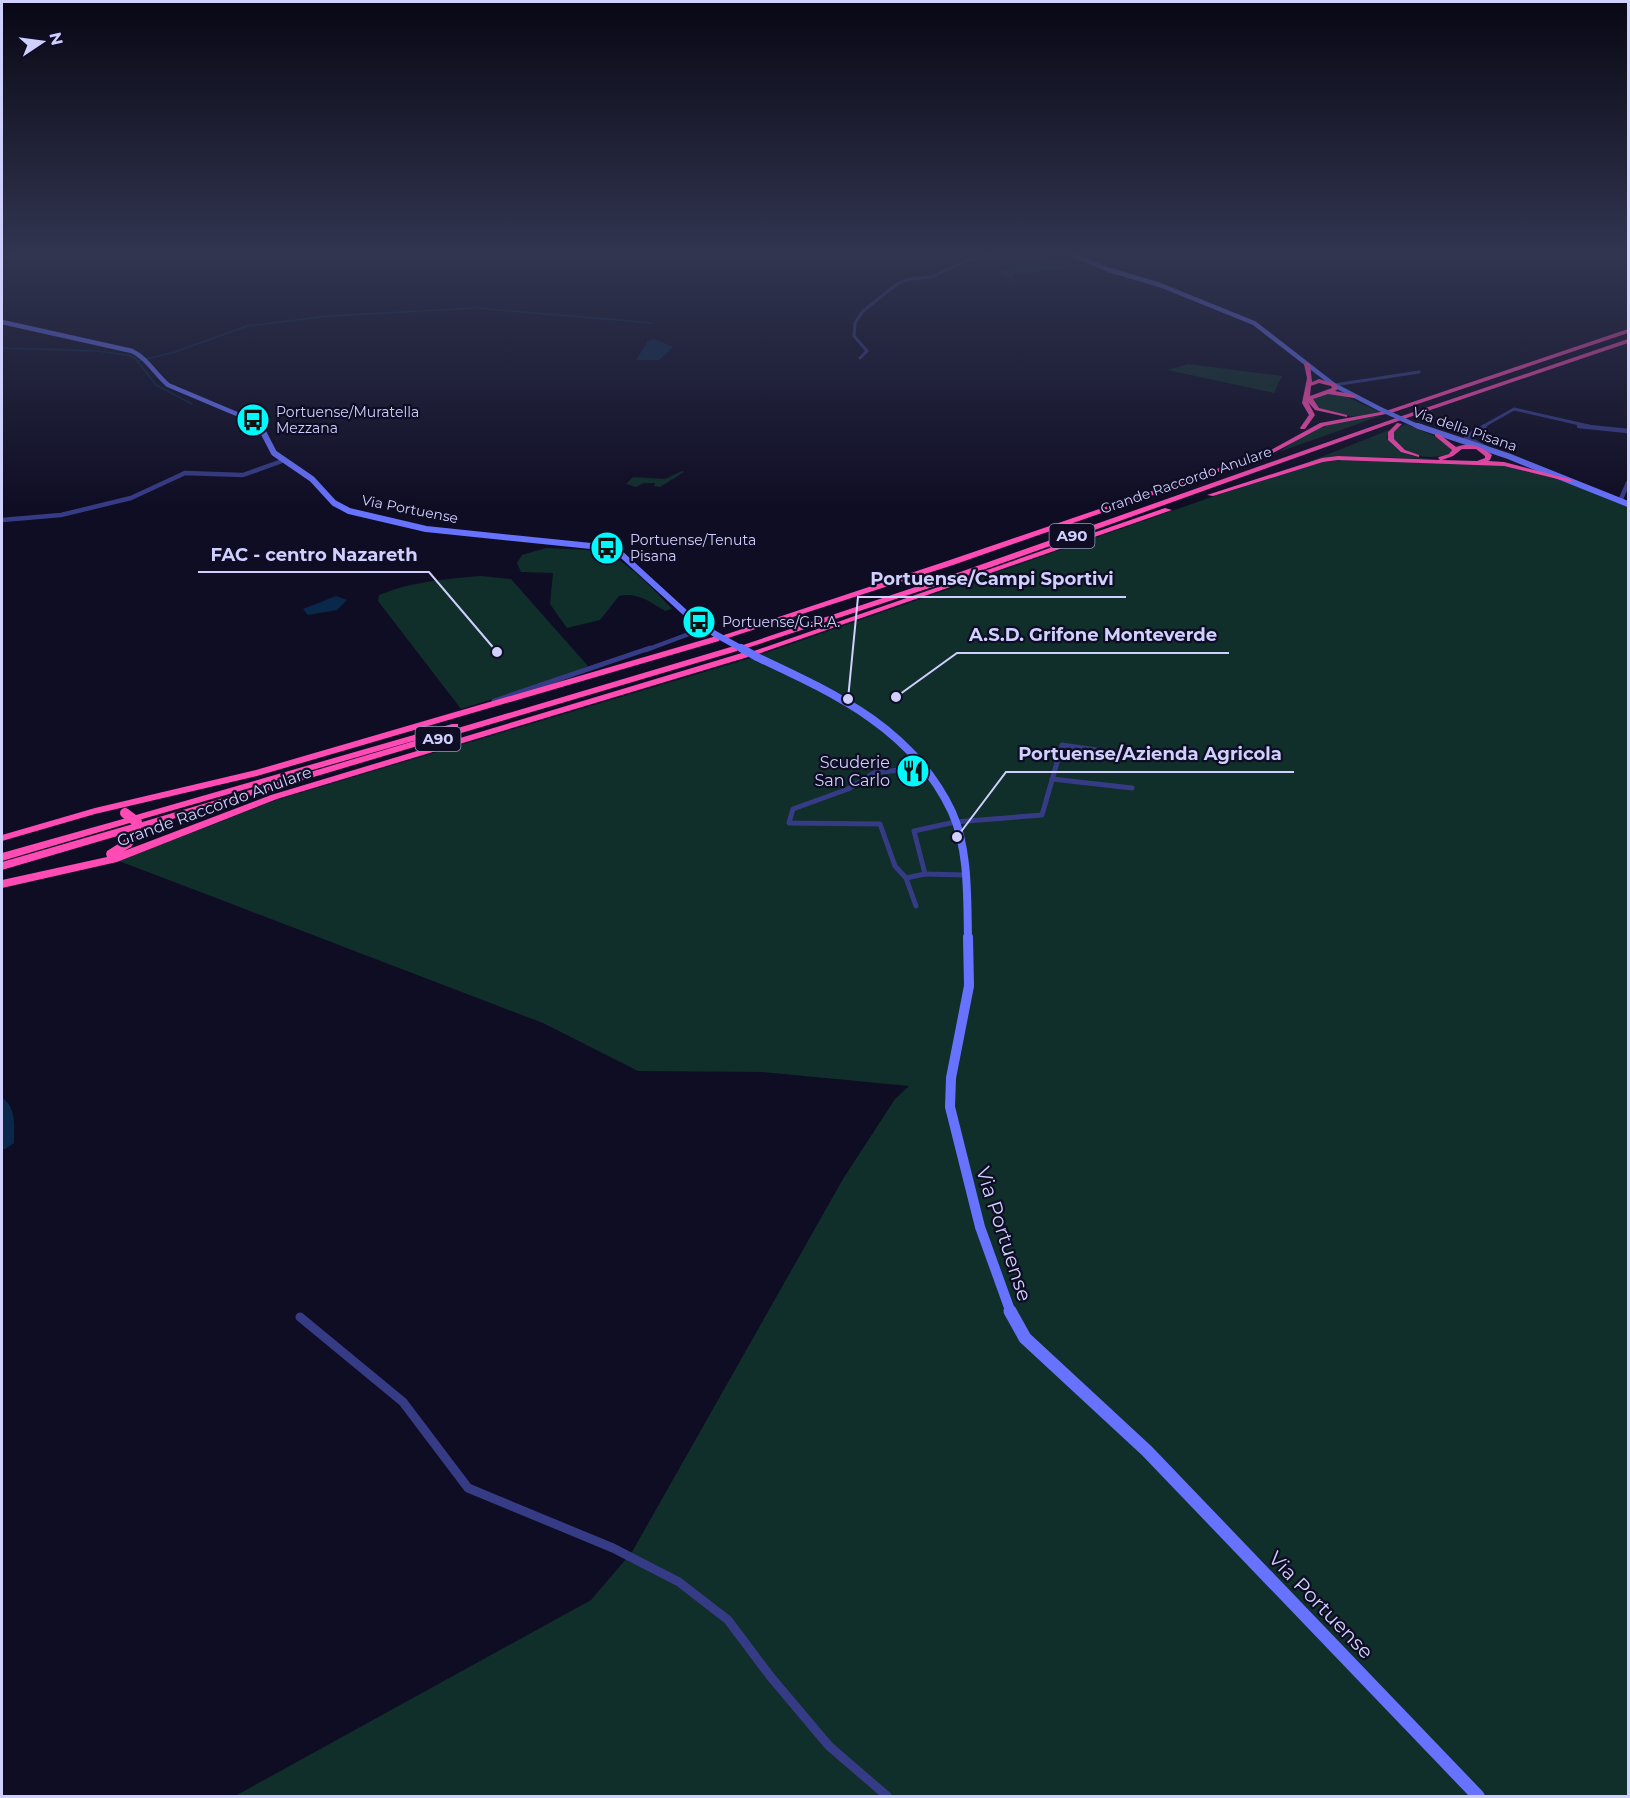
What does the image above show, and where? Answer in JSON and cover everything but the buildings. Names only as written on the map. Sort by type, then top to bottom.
[{"type":"highway","name":"Grande Raccordo Anulare","points":[[2,866],[134,823],[735,645],[978,569],[1607,339]]},
{"type":"highway","name":"Grande Raccordo Anulare","points":[[1395,417],[1621,339]]},
{"type":"highway","name":"Grande Raccordo Anulare","points":[[1395,417],[1629,341]]},
{"type":"highway","name":"Grande Raccordo Anulare","points":[[1364,417],[1395,417],[1629,346]]},
{"type":"highway","points":[[1280,448],[1312,418],[1305,403],[1310,371],[1307,364]]},
{"type":"highway","points":[[1309,385],[1319,381],[1334,385],[1335,388],[1328,392]]},
{"type":"highway","points":[[1354,396],[1328,392],[1313,394],[1309,398],[1319,410],[1331,414],[1364,417]]},
{"type":"highway","points":[[1280,448],[1322,424],[1364,417]]},
{"type":"highway","points":[[1395,417],[1390,438],[1406,452],[1439,459],[1451,455],[1455,449],[1464,446],[1477,447],[1489,456],[1488,459],[1480,462]]},
{"type":"highway","points":[[1211,495],[1395,417]]},
{"type":"highway","points":[[1437,435],[1455,449]]},
{"type":"highway","name":"Grande Raccordo Anulare","points":[[2,838],[51,823],[267,770],[735,645],[973,555],[1280,448]]},
{"type":"highway","points":[[1211,495],[1333,458],[1515,465],[1570,480]]},
{"type":"highway","name":"Grande Raccordo Anulare","points":[[2,884],[120,857],[274,797],[735,645],[1211,495]]},
{"type":"highway","points":[[51,823],[99,813],[134,823],[127,844],[114,853],[54,873]]},
{"type":"highway","name":"Grande Raccordo Anulare","points":[[2,857],[134,823]]},
{"type":"main road","name":"Via Portuense","points":[[84,339],[137,353],[156,376],[168,385],[258,423],[263,430],[267,445],[282,460],[315,482],[339,507],[365,516],[426,529],[591,546],[618,553],[705,628],[837,694],[892,733],[924,767],[956,823],[966,875],[969,986],[962,1036],[951,1078],[950,1107],[980,1227],[1009,1309],[1025,1338],[1147,1451],[1478,1797]]},
{"type":"main road","name":"Via della Pisana","points":[[1276,339],[1334,385],[1395,417],[1437,435],[1490,451],[1629,504]]},
{"type":"street","points":[[857,339],[867,351],[860,358]]},
{"type":"street","points":[[1334,385],[1419,372]]},
{"type":"street","points":[[1490,451],[1485,445],[1466,437],[1514,409],[1579,426],[1629,431]]},
{"type":"street","points":[[2,520],[61,515],[131,498],[185,473],[213,472],[243,475],[282,460]]},
{"type":"street","points":[[1620,501],[1629,483]]},
{"type":"street","points":[[494,701],[571,677],[705,628]]},
{"type":"street","points":[[925,874],[914,831],[956,823],[1042,815],[1062,745],[1096,750]]},
{"type":"street","points":[[916,906],[906,878],[896,866],[880,824],[789,823],[793,809],[848,789],[874,773],[924,767]]},
{"type":"street","points":[[1052,779],[1132,788]]},
{"type":"street","points":[[906,878],[925,874],[966,875]]},
{"type":"street","points":[[300,1317],[403,1402],[468,1488],[614,1548],[678,1582],[728,1620],[770,1676],[829,1746],[887,1797]]},
{"type":"green space","points":[[1188,364],[1282,376],[1274,393],[1167,370]]},
{"type":"green space","points":[[1330,393],[1347,397],[1380,412],[1344,416],[1327,412],[1312,402],[1313,397]]},
{"type":"green space","points":[[1383,415],[1279,452],[1308,432],[1329,424]]},
{"type":"green space","points":[[1406,424],[1439,438],[1451,446],[1451,453],[1426,457],[1410,453],[1392,436],[1394,430]]},
{"type":"green space","points":[[1389,430],[1387,438],[1401,451],[1430,459],[1338,456],[1296,467]]},
{"type":"green space","points":[[1350,459],[1501,465],[1566,480],[1628,506],[1628,1796],[235,1796],[591,1600],[632,1552],[843,1179],[895,1099],[909,1086],[762,1072],[638,1071],[543,1023],[119,861],[277,800],[751,658],[1226,492],[1323,462]]},
{"type":"green space","points":[[684,472],[660,487],[654,486],[655,483],[644,483],[636,487],[626,484],[633,477],[665,479]]},
{"type":"green space","points":[[546,548],[596,551],[611,555],[640,576],[672,609],[665,611],[649,601],[632,595],[619,596],[600,620],[567,628],[550,604],[553,573],[521,572],[517,563],[522,555]]},
{"type":"green space","points":[[481,576],[511,579],[588,666],[567,676],[461,709],[378,601],[379,595],[404,587],[430,581]]},
{"type":"water","points":[[654,339],[673,347],[659,360],[636,360],[648,341]]},
{"type":"water","points":[[336,596],[347,600],[337,610],[308,615],[303,609]]},
{"type":"water","points":[[2,1098],[10,1107],[14,1125],[14,1143],[5,1149],[2,1149]]},
{"type":"waterway","points":[[137,361],[175,352],[211,339]]},
{"type":"waterway","points":[[2,348],[97,351],[127,355],[137,361]]},
{"type":"waterway","points":[[137,361],[156,385],[192,404]]},
{"type":"place","name":"Portuense/Muratella Mezzana","points":[[253,420]]},
{"type":"place","name":"Portuense/Tenuta Pisana","points":[[607,548]]},
{"type":"place","name":"Portuense/G.R.A.","points":[[699,622]]},
{"type":"place","name":"FAC - centro Nazareth","points":[[497,652]]},
{"type":"place","name":"A.S.D. Grifone Monteverde","points":[[896,697]]},
{"type":"place","name":"Portuense/Campi Sportivi","points":[[848,699]]},
{"type":"place","name":"Scuderie San Carlo","points":[[913,771]]},
{"type":"place","name":"Portuense/Azienda Agricola","points":[[957,837]]}]
